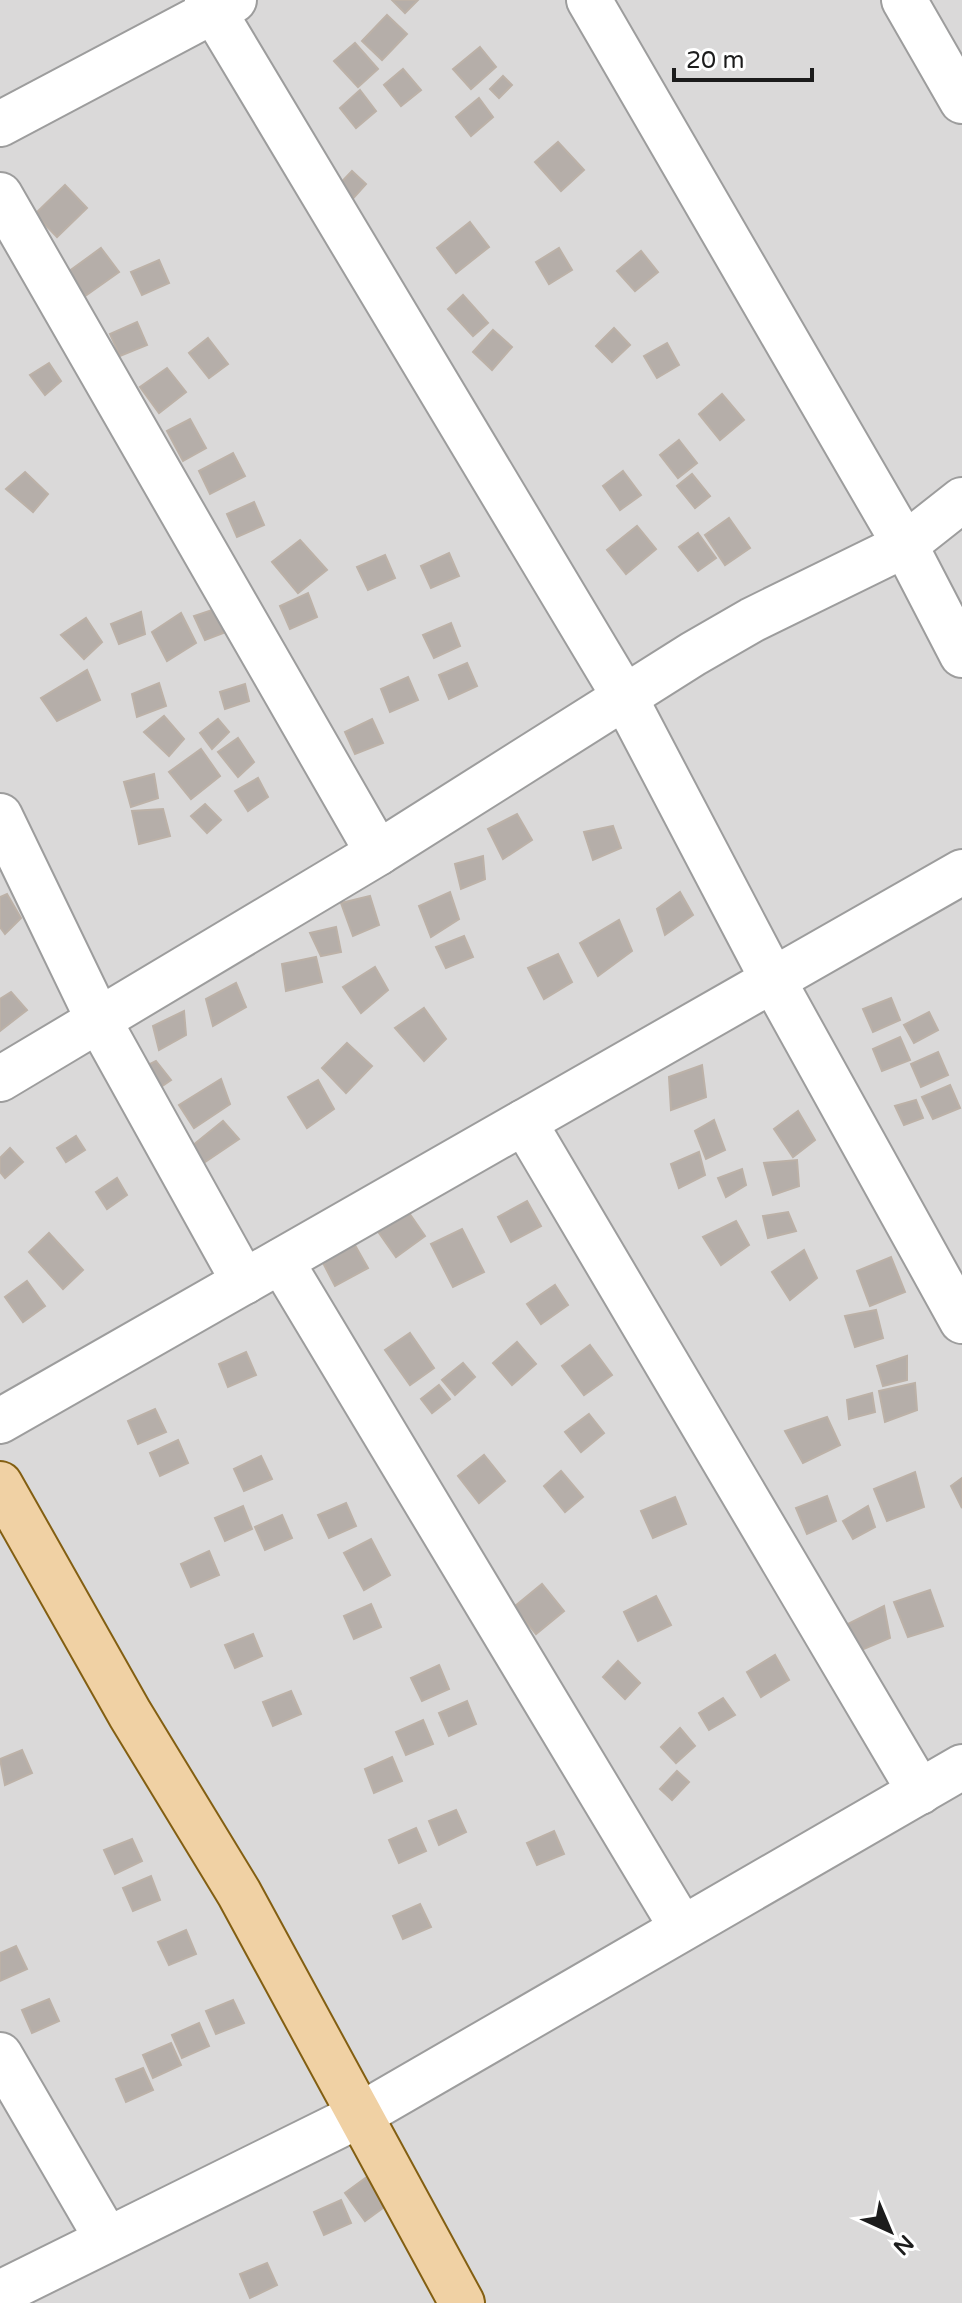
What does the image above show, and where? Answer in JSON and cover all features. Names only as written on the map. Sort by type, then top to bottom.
[{"type":"main road","points":[[0,1484],[130,1714],[239,1893],[362,2114],[462,2303]]},
{"type":"street","points":[[589,0],[905,545],[962,655]]},
{"type":"street","points":[[904,0],[962,101]]},
{"type":"street","points":[[0,124],[218,4],[624,696],[773,980],[962,1321]]},
{"type":"street","points":[[0,195],[378,853]]},
{"type":"street","points":[[0,1079],[378,853],[624,696],[752,620],[905,545],[962,500]]},
{"type":"street","points":[[0,816],[98,1019],[244,1282]]},
{"type":"street","points":[[0,1421],[962,872]]},
{"type":"street","points":[[524,1122],[920,1792]]},
{"type":"street","points":[[281,1261],[682,1928]]},
{"type":"street","points":[[0,2293],[362,2114],[962,1767]]},
{"type":"street","points":[[0,2055],[107,2239]]},
{"type":"shaded area","points":[[0,0],[962,0],[962,2303],[0,2303]]},
{"type":"building","points":[[392,0],[418,0],[405,13]]},
{"type":"building","points":[[387,15],[407,34],[382,60],[362,41]]},
{"type":"building","points":[[355,43],[378,69],[358,87],[334,61]]},
{"type":"building","points":[[480,47],[496,67],[471,89],[453,69]]},
{"type":"building","points":[[403,69],[421,90],[401,106],[384,85]]},
{"type":"building","points":[[503,76],[512,85],[499,98],[490,89]]},
{"type":"building","points":[[360,90],[376,111],[356,128],[340,108]]},
{"type":"building","points":[[479,98],[493,117],[471,136],[456,117]]},
{"type":"building","points":[[558,142],[584,170],[561,191],[535,162]]},
{"type":"building","points":[[352,171],[366,184],[348,204],[334,190]]},
{"type":"building","points":[[65,185],[87,208],[57,237],[35,214]]},
{"type":"building","points":[[470,222],[489,247],[456,273],[437,248]]},
{"type":"building","points":[[101,248],[119,272],[85,296],[68,272]]},
{"type":"building","points":[[559,248],[572,270],[549,284],[536,262]]},
{"type":"building","points":[[641,251],[658,272],[635,291],[617,271]]},
{"type":"building","points":[[159,260],[169,283],[142,295],[131,272]]},
{"type":"building","points":[[463,295],[488,323],[473,336],[448,309]]},
{"type":"building","points":[[137,322],[147,345],[120,356],[110,334]]},
{"type":"building","points":[[614,328],[630,345],[612,362],[596,346]]},
{"type":"building","points":[[493,330],[512,347],[492,370],[473,352]]},
{"type":"building","points":[[208,338],[228,364],[209,378],[189,353]]},
{"type":"building","points":[[667,343],[679,365],[657,378],[644,356]]},
{"type":"building","points":[[49,363],[61,381],[45,395],[30,375]]},
{"type":"building","points":[[167,368],[186,392],[159,413],[140,387]]},
{"type":"building","points":[[722,394],[744,420],[720,440],[699,414]]},
{"type":"building","points":[[190,419],[206,448],[183,461],[167,431]]},
{"type":"building","points":[[679,440],[697,463],[678,478],[660,455]]},
{"type":"building","points":[[233,453],[245,476],[210,494],[199,471]]},
{"type":"building","points":[[623,471],[641,495],[620,510],[603,486]]},
{"type":"building","points":[[25,472],[48,494],[33,512],[6,489]]},
{"type":"building","points":[[692,474],[710,496],[695,508],[677,486]]},
{"type":"building","points":[[254,502],[264,525],[237,537],[227,514]]},
{"type":"building","points":[[729,518],[750,548],[725,565],[705,535]]},
{"type":"building","points":[[637,526],[656,549],[626,574],[607,550]]},
{"type":"building","points":[[698,533],[716,558],[698,571],[679,547]]},
{"type":"building","points":[[300,540],[327,570],[298,593],[272,562]]},
{"type":"building","points":[[449,553],[459,576],[431,588],[421,566]]},
{"type":"building","points":[[385,555],[395,578],[368,590],[357,567]]},
{"type":"building","points":[[308,593],[317,617],[290,629],[280,606]]},
{"type":"building","points":[[227,605],[234,629],[205,640],[194,616]]},
{"type":"building","points":[[141,612],[145,634],[119,644],[111,624]]},
{"type":"building","points":[[181,613],[196,643],[167,661],[152,632]]},
{"type":"building","points":[[86,618],[102,642],[84,659],[61,635]]},
{"type":"building","points":[[451,623],[460,646],[434,658],[423,635]]},
{"type":"building","points":[[467,663],[477,686],[449,699],[439,675]]},
{"type":"building","points":[[87,670],[100,700],[57,721],[41,698]]},
{"type":"building","points":[[408,677],[418,700],[390,712],[381,689]]},
{"type":"building","points":[[159,683],[166,706],[137,717],[132,694]]},
{"type":"building","points":[[245,684],[249,701],[225,709],[220,692]]},
{"type":"building","points":[[164,716],[184,739],[169,756],[144,732]]},
{"type":"building","points":[[218,719],[229,732],[212,749],[200,733]]},
{"type":"building","points":[[372,719],[383,743],[355,754],[345,732]]},
{"type":"building","points":[[238,738],[254,762],[238,777],[218,752]]},
{"type":"building","points":[[201,749],[220,776],[191,799],[169,772]]},
{"type":"building","points":[[154,774],[158,798],[131,807],[124,782]]},
{"type":"building","points":[[258,778],[268,797],[248,811],[235,791]]},
{"type":"building","points":[[205,804],[221,820],[207,833],[191,816]]},
{"type":"building","points":[[163,809],[170,836],[139,844],[132,811]]},
{"type":"building","points":[[517,814],[532,840],[503,859],[488,829]]},
{"type":"building","points":[[613,826],[621,848],[593,860],[584,832]]},
{"type":"building","points":[[483,856],[485,879],[461,889],[455,864]]},
{"type":"building","points":[[450,892],[459,919],[431,937],[419,906]]},
{"type":"building","points":[[680,892],[693,915],[665,935],[657,909]]},
{"type":"building","points":[[7,894],[21,918],[5,934],[0,927],[0,897]]},
{"type":"building","points":[[370,896],[379,925],[353,936],[341,903]]},
{"type":"building","points":[[619,920],[632,951],[598,976],[580,943]]},
{"type":"building","points":[[336,927],[341,952],[321,956],[310,933]]},
{"type":"building","points":[[464,936],[473,957],[446,968],[436,947]]},
{"type":"building","points":[[558,954],[572,982],[544,999],[528,968]]},
{"type":"building","points":[[316,957],[322,982],[286,991],[282,964]]},
{"type":"building","points":[[375,967],[388,990],[361,1013],[343,987]]},
{"type":"building","points":[[236,983],[246,1007],[213,1026],[206,999]]},
{"type":"building","points":[[11,992],[27,1010],[0,1031],[0,999]]},
{"type":"building","points":[[891,998],[900,1020],[873,1032],[863,1009]]},
{"type":"building","points":[[424,1008],[446,1039],[424,1061],[395,1028]]},
{"type":"building","points":[[184,1011],[186,1035],[159,1050],[153,1026]]},
{"type":"building","points":[[929,1012],[938,1030],[914,1043],[904,1025]]},
{"type":"building","points":[[900,1037],[910,1060],[882,1071],[873,1049]]},
{"type":"building","points":[[347,1043],[372,1066],[346,1093],[322,1068]]},
{"type":"building","points":[[938,1052],[948,1075],[921,1087],[911,1064]]},
{"type":"building","points":[[156,1061],[171,1080],[149,1095],[134,1072]]},
{"type":"building","points":[[702,1065],[706,1097],[671,1110],[669,1077]]},
{"type":"building","points":[[221,1079],[230,1104],[194,1128],[179,1105]]},
{"type":"building","points":[[318,1080],[334,1109],[307,1128],[288,1097]]},
{"type":"building","points":[[950,1085],[960,1108],[933,1119],[922,1097]]},
{"type":"building","points":[[916,1100],[923,1118],[904,1125],[895,1106]]},
{"type":"building","points":[[798,1111],[815,1140],[793,1157],[774,1129]]},
{"type":"building","points":[[714,1120],[725,1150],[706,1159],[695,1131]]},
{"type":"building","points":[[223,1121],[239,1139],[202,1164],[192,1146]]},
{"type":"building","points":[[76,1136],[85,1150],[66,1162],[57,1148]]},
{"type":"building","points":[[10,1148],[23,1162],[5,1178],[0,1172],[0,1158]]},
{"type":"building","points":[[699,1152],[705,1175],[679,1188],[671,1164]]},
{"type":"building","points":[[797,1160],[799,1186],[773,1195],[764,1163]]},
{"type":"building","points":[[742,1169],[746,1185],[726,1197],[718,1178]]},
{"type":"building","points":[[117,1178],[127,1195],[107,1209],[96,1192]]},
{"type":"building","points":[[527,1201],[541,1226],[511,1242],[498,1217]]},
{"type":"building","points":[[407,1210],[425,1236],[396,1257],[377,1230]]},
{"type":"building","points":[[788,1212],[796,1231],[768,1238],[763,1216]]},
{"type":"building","points":[[736,1221],[749,1245],[721,1265],[703,1237]]},
{"type":"building","points":[[462,1229],[484,1272],[453,1287],[431,1244]]},
{"type":"building","points":[[49,1233],[83,1270],[63,1289],[29,1252]]},
{"type":"building","points":[[352,1240],[368,1268],[335,1286],[320,1257]]},
{"type":"building","points":[[804,1250],[817,1278],[790,1300],[772,1272]]},
{"type":"building","points":[[891,1257],[905,1292],[870,1306],[857,1271]]},
{"type":"building","points":[[27,1281],[45,1306],[23,1322],[5,1297]]},
{"type":"building","points":[[555,1285],[568,1305],[541,1324],[527,1304]]},
{"type":"building","points":[[876,1310],[883,1338],[855,1347],[845,1316]]},
{"type":"building","points":[[410,1333],[434,1368],[410,1385],[385,1350]]},
{"type":"building","points":[[517,1342],[536,1364],[512,1385],[493,1363]]},
{"type":"building","points":[[590,1345],[612,1375],[584,1395],[562,1366]]},
{"type":"building","points":[[246,1352],[256,1375],[228,1387],[219,1364]]},
{"type":"building","points":[[907,1356],[907,1380],[883,1386],[877,1366]]},
{"type":"building","points":[[463,1363],[475,1377],[455,1395],[442,1380]]},
{"type":"building","points":[[915,1383],[917,1410],[885,1422],[879,1391]]},
{"type":"building","points":[[439,1385],[450,1399],[432,1413],[421,1399]]},
{"type":"building","points":[[872,1393],[875,1412],[849,1419],[847,1400]]},
{"type":"building","points":[[155,1409],[166,1432],[138,1444],[128,1421]]},
{"type":"building","points":[[589,1414],[604,1433],[581,1452],[565,1432]]},
{"type":"building","points":[[827,1417],[840,1445],[803,1463],[785,1431]]},
{"type":"building","points":[[178,1440],[188,1463],[160,1476],[150,1453]]},
{"type":"building","points":[[484,1455],[505,1481],[479,1503],[458,1476]]},
{"type":"building","points":[[261,1456],[272,1479],[244,1491],[234,1469]]},
{"type":"building","points":[[561,1471],[583,1497],[565,1512],[544,1486]]},
{"type":"building","points":[[915,1472],[924,1507],[887,1521],[874,1489]]},
{"type":"building","points":[[962,1478],[962,1508],[951,1486]]},
{"type":"building","points":[[827,1496],[836,1521],[807,1534],[796,1508]]},
{"type":"building","points":[[675,1497],[686,1524],[653,1538],[641,1511]]},
{"type":"building","points":[[346,1503],[356,1526],[329,1538],[318,1515]]},
{"type":"building","points":[[243,1506],[252,1529],[225,1541],[215,1518]]},
{"type":"building","points":[[868,1506],[875,1527],[853,1539],[843,1521]]},
{"type":"building","points":[[282,1515],[292,1538],[265,1550],[255,1527]]},
{"type":"building","points":[[371,1539],[390,1575],[364,1590],[344,1553]]},
{"type":"building","points":[[209,1551],[219,1575],[191,1587],[181,1564]]},
{"type":"building","points":[[542,1584],[564,1611],[536,1634],[514,1607]]},
{"type":"building","points":[[930,1590],[943,1626],[908,1637],[894,1602]]},
{"type":"building","points":[[656,1596],[671,1625],[638,1641],[624,1612]]},
{"type":"building","points":[[371,1604],[381,1627],[354,1639],[344,1616]]},
{"type":"building","points":[[884,1606],[890,1638],[859,1651],[846,1625]]},
{"type":"building","points":[[253,1634],[262,1656],[235,1668],[225,1645]]},
{"type":"building","points":[[775,1655],[789,1680],[761,1697],[747,1672]]},
{"type":"building","points":[[618,1661],[640,1683],[625,1699],[603,1677]]},
{"type":"building","points":[[439,1665],[449,1689],[422,1701],[411,1678]]},
{"type":"building","points":[[291,1691],[301,1714],[273,1726],[263,1702]]},
{"type":"building","points":[[723,1698],[735,1715],[709,1730],[699,1713]]},
{"type":"building","points":[[467,1701],[476,1724],[449,1736],[439,1713]]},
{"type":"building","points":[[423,1720],[433,1744],[406,1755],[396,1732]]},
{"type":"building","points":[[680,1728],[695,1746],[676,1763],[661,1747]]},
{"type":"building","points":[[22,1750],[32,1773],[5,1785],[0,1759]]},
{"type":"building","points":[[392,1757],[402,1781],[374,1793],[365,1769]]},
{"type":"building","points":[[677,1771],[689,1782],[672,1800],[660,1789]]},
{"type":"building","points":[[456,1810],[466,1832],[439,1845],[429,1821]]},
{"type":"building","points":[[416,1828],[426,1851],[399,1863],[389,1840]]},
{"type":"building","points":[[554,1831],[564,1854],[537,1865],[527,1843]]},
{"type":"building","points":[[132,1839],[142,1861],[115,1874],[104,1850]]},
{"type":"building","points":[[151,1876],[160,1900],[133,1911],[123,1888]]},
{"type":"building","points":[[420,1904],[431,1927],[403,1939],[393,1916]]},
{"type":"building","points":[[186,1930],[196,1954],[169,1965],[158,1942]]},
{"type":"building","points":[[16,1946],[27,1969],[0,1981],[0,1953]]},
{"type":"building","points":[[49,1999],[59,2021],[32,2033],[22,2010]]},
{"type":"building","points":[[233,2000],[244,2023],[216,2034],[206,2011]]},
{"type":"building","points":[[199,2023],[209,2046],[182,2058],[172,2035]]},
{"type":"building","points":[[171,2043],[181,2065],[153,2078],[143,2055]]},
{"type":"building","points":[[143,2068],[153,2090],[126,2102],[116,2079]]},
{"type":"building","points":[[371,2174],[391,2202],[365,2221],[345,2193]]},
{"type":"building","points":[[341,2200],[351,2223],[324,2235],[314,2212]]},
{"type":"building","points":[[267,2263],[277,2285],[250,2298],[240,2274]]}]
